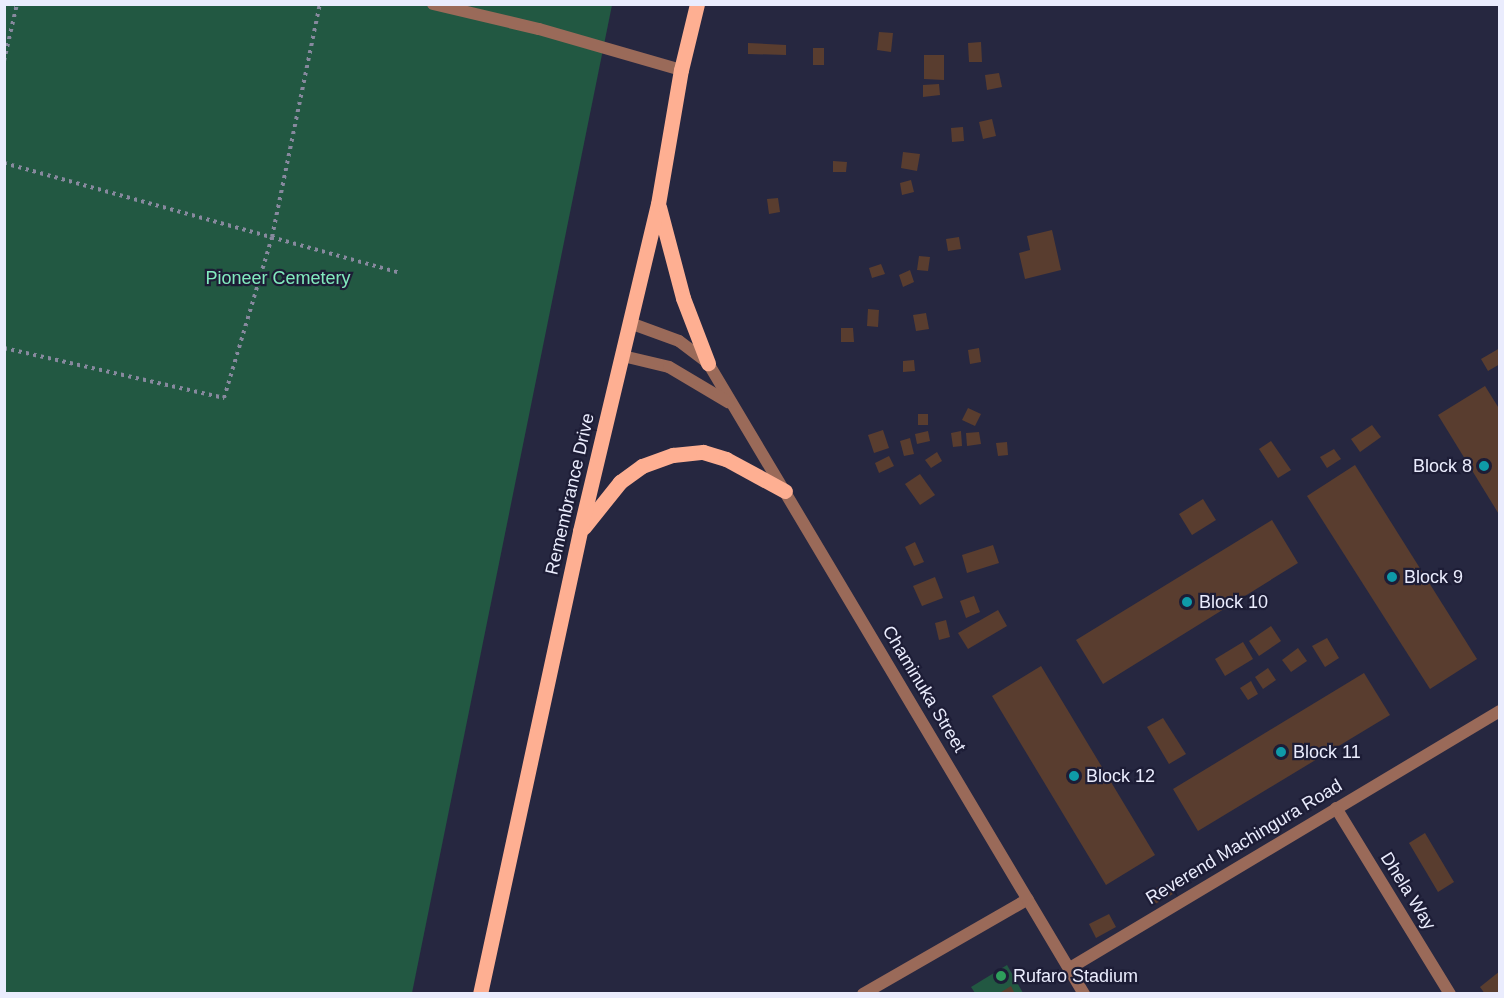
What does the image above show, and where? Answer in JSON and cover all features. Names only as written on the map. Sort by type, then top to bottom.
[{"type":"main road","name":"Remembrance Drive","points":[[480,993],[580,531],[658,204],[681,70],[697,4]]},
{"type":"main road","points":[[658,204],[683,298],[708,363]]},
{"type":"main road","points":[[580,531],[620,482],[642,466],[673,454],[703,453],[726,459],[785,491]]},
{"type":"street","points":[[433,4],[539,29],[681,70]]},
{"type":"street","points":[[630,323],[680,341],[708,363]]},
{"type":"street","points":[[623,356],[669,367],[731,405]]},
{"type":"street","name":"Chaminuka Street","points":[[708,363],[1084,993]]},
{"type":"street","name":"Reverend Machingura Road","points":[[1070,969],[1335,807],[1500,711]]},
{"type":"street","name":"Dhela Way","points":[[1335,807],[1450,993]]},
{"type":"street","points":[[863,993],[1028,899]]},
{"type":"path","points":[[4,61],[17,4]]},
{"type":"path","points":[[4,348],[224,398],[272,237],[321,4]]},
{"type":"path","points":[[4,163],[401,273]]},
{"type":"green space","name":"Pioneer Cemetery","points":[[5,5],[612,5],[412,993],[5,993]]},
{"type":"green space","name":"Rufaro Stadium","points":[[1007,965],[1023,993],[975,993],[971,987]]},
{"type":"building","points":[[879,32],[893,33],[891,52],[877,50]]},
{"type":"building","points":[[981,42],[982,62],[969,62],[968,43]]},
{"type":"building","points":[[748,43],[786,45],[786,55],[748,54]]},
{"type":"building","points":[[813,48],[824,48],[824,65],[813,65]]},
{"type":"building","points":[[924,55],[944,55],[944,80],[924,79]]},
{"type":"building","points":[[999,73],[1002,87],[987,90],[985,75]]},
{"type":"building","points":[[939,84],[940,95],[923,97],[923,85]]},
{"type":"building","points":[[992,119],[996,136],[983,139],[979,122]]},
{"type":"building","points":[[963,127],[964,141],[952,142],[951,128]]},
{"type":"building","points":[[903,152],[920,154],[917,171],[901,168]]},
{"type":"building","points":[[833,161],[847,162],[846,172],[833,172]]},
{"type":"building","points":[[911,180],[914,192],[902,195],[900,183]]},
{"type":"building","points":[[778,198],[780,212],[769,214],[767,199]]},
{"type":"building","points":[[1052,230],[1061,270],[1025,279],[1019,253],[1030,250],[1027,236]]},
{"type":"building","points":[[959,237],[961,249],[948,251],[946,239]]},
{"type":"building","points":[[919,256],[930,257],[928,271],[917,270]]},
{"type":"building","points":[[881,264],[885,274],[872,278],[869,268]]},
{"type":"building","points":[[910,270],[914,282],[903,287],[899,275]]},
{"type":"building","points":[[868,309],[879,310],[878,327],[867,326]]},
{"type":"building","points":[[926,313],[929,329],[916,331],[913,315]]},
{"type":"building","points":[[841,328],[853,328],[854,342],[841,342]]},
{"type":"building","points":[[979,348],[981,362],[970,364],[968,350]]},
{"type":"building","points":[[1500,348],[1500,364],[1488,371],[1481,359]]},
{"type":"building","points":[[914,360],[915,371],[903,372],[903,361]]},
{"type":"building","name":"Block 8","points":[[1485,386],[1500,410],[1500,516],[1438,415]]},
{"type":"building","points":[[968,408],[981,414],[975,426],[962,420]]},
{"type":"building","points":[[918,414],[928,414],[928,425],[918,425]]},
{"type":"building","points":[[1372,425],[1381,437],[1360,452],[1351,439]]},
{"type":"building","points":[[883,430],[889,448],[874,453],[868,435]]},
{"type":"building","points":[[928,431],[930,441],[917,444],[915,434]]},
{"type":"building","points":[[961,431],[962,446],[953,447],[951,433]]},
{"type":"building","points":[[979,432],[981,444],[967,446],[966,433]]},
{"type":"building","points":[[910,438],[914,454],[904,456],[900,441]]},
{"type":"building","points":[[1271,441],[1291,470],[1278,478],[1259,449]]},
{"type":"building","points":[[1007,442],[1008,455],[998,456],[996,443]]},
{"type":"building","points":[[1334,449],[1341,459],[1327,468],[1320,457]]},
{"type":"building","points":[[937,452],[942,461],[931,468],[925,460]]},
{"type":"building","points":[[889,456],[894,466],[879,473],[875,463]]},
{"type":"building","name":"Block 9","points":[[1355,465],[1477,659],[1430,689],[1307,496]]},
{"type":"building","points":[[920,474],[935,495],[920,505],[905,484]]},
{"type":"building","points":[[1203,499],[1216,520],[1192,535],[1179,514]]},
{"type":"building","name":"Block 10","points":[[1272,520],[1298,563],[1103,684],[1076,640]]},
{"type":"building","points":[[915,542],[924,562],[914,566],[905,547]]},
{"type":"building","points":[[993,545],[999,563],[967,573],[962,555]]},
{"type":"building","points":[[935,577],[943,598],[922,606],[913,586]]},
{"type":"building","points":[[974,596],[980,612],[966,618],[960,601]]},
{"type":"building","points":[[998,610],[1007,626],[968,649],[958,633]]},
{"type":"building","points":[[946,620],[950,637],[939,640],[935,623]]},
{"type":"building","points":[[1271,626],[1281,641],[1259,656],[1249,641]]},
{"type":"building","points":[[1327,638],[1339,658],[1325,667],[1312,646]]},
{"type":"building","points":[[1243,642],[1253,659],[1225,676],[1215,659]]},
{"type":"building","points":[[1298,648],[1307,661],[1291,672],[1282,660]]},
{"type":"building","name":"Block 12","points":[[1041,666],[1155,855],[1106,885],[992,696]]},
{"type":"building","points":[[1268,668],[1276,680],[1263,689],[1255,677]]},
{"type":"building","name":"Block 11","points":[[1364,673],[1390,715],[1198,831],[1173,789]]},
{"type":"building","points":[[1251,681],[1258,694],[1248,700],[1240,688]]},
{"type":"building","points":[[1163,718],[1186,754],[1169,764],[1147,727]]},
{"type":"building","points":[[1425,833],[1454,882],[1438,892],[1409,843]]},
{"type":"building","points":[[1167,882],[1173,894],[1155,904],[1149,892]]},
{"type":"building","points":[[1109,914],[1116,927],[1096,938],[1089,924]]},
{"type":"building","points":[[1500,971],[1500,994],[1485,994],[1480,987]]},
{"type":"building","points":[[1011,986],[1015,994],[998,994]]},
{"type":"place","name":"Block 8","points":[[1484,466]]},
{"type":"place","name":"Block 9","points":[[1392,577]]},
{"type":"place","name":"Block 10","points":[[1187,602]]},
{"type":"place","name":"Block 11","points":[[1281,752]]},
{"type":"place","name":"Block 12","points":[[1074,776]]},
{"type":"place","name":"Rufaro Stadium","points":[[1001,976]]}]
